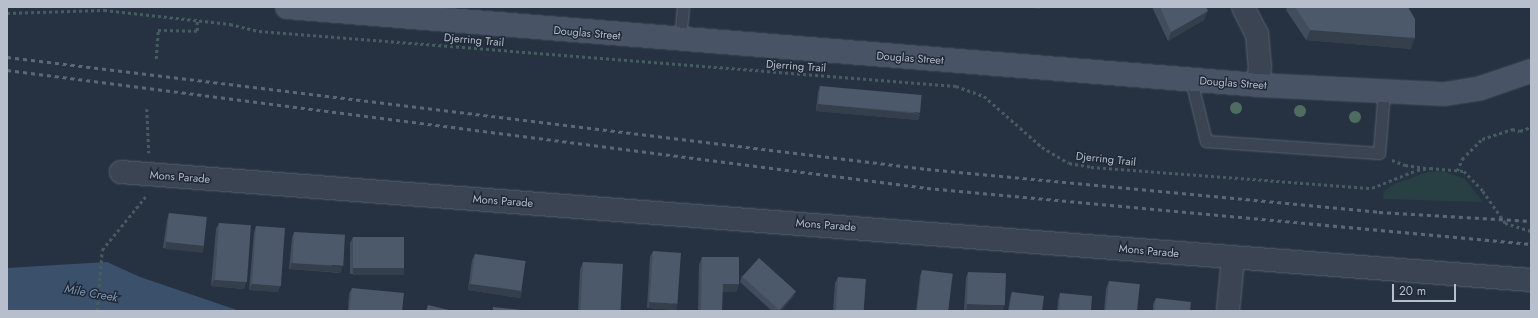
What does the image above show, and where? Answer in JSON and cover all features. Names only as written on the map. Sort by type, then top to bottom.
[{"type":"main road","name":"Douglas Street","points":[[287,7],[348,10],[680,41],[1258,85],[1453,93],[1482,88],[1531,71]]},
{"type":"street","points":[[1243,7],[1257,34],[1260,66],[1258,85]]},
{"type":"street","name":"Mons Parade","points":[[120,172],[1531,280]]},
{"type":"street","points":[[1228,311],[1233,258]]},
{"type":"lane","points":[[680,41],[683,7]]},
{"type":"lane","points":[[1191,80],[1206,141],[1379,153],[1384,91]]},
{"type":"path","name":"Djerring Trail","points":[[7,13],[95,9],[230,24],[259,32],[956,86],[984,96],[1052,154],[1069,163],[1091,167],[1372,188],[1417,170],[1430,168],[1464,171],[1483,191],[1505,223],[1531,231]]},
{"type":"path","points":[[156,59],[158,30],[197,31],[198,21]]},
{"type":"path","points":[[97,311],[102,250],[134,208],[146,197],[149,157],[147,109]]},
{"type":"path","points":[[1457,171],[1462,159],[1482,139],[1512,130],[1520,131],[1531,128]]},
{"type":"path","points":[[1379,153],[1405,165],[1430,168]]},
{"type":"green space","points":[[1443,171],[1465,179],[1483,202],[1383,199],[1384,191],[1394,184],[1428,172]]},
{"type":"water","name":"Mile Creek","points":[[107,262],[140,277],[240,311],[7,311],[7,268]]},
{"type":"building","points":[[1160,7],[1206,7],[1208,11],[1171,32]]},
{"type":"building","points":[[1295,7],[1408,7],[1415,19],[1415,38],[1310,30]]},
{"type":"building","points":[[820,86],[922,95],[920,113],[818,104]]},
{"type":"building","points":[[169,213],[207,217],[204,246],[166,242]]},
{"type":"building","points":[[219,223],[251,225],[247,282],[215,280]]},
{"type":"building","points":[[256,226],[285,228],[281,286],[252,284]]},
{"type":"building","points":[[294,232],[345,235],[343,266],[292,263]]},
{"type":"building","points":[[353,237],[404,237],[404,268],[353,268]]},
{"type":"building","points":[[653,251],[681,253],[677,304],[649,302]]},
{"type":"building","points":[[475,254],[526,261],[521,291],[471,284]]},
{"type":"building","points":[[702,257],[739,257],[739,284],[723,284],[722,311],[701,311]]},
{"type":"building","points":[[759,258],[796,291],[779,310],[742,277]]},
{"type":"building","points":[[583,262],[623,264],[620,311],[580,311]]},
{"type":"building","points":[[922,270],[953,274],[948,311],[917,311]]},
{"type":"building","points":[[968,272],[1006,273],[1005,305],[967,304]]},
{"type":"building","points":[[838,277],[866,279],[864,311],[836,311]]},
{"type":"building","points":[[1109,281],[1140,284],[1137,311],[1106,311]]},
{"type":"building","points":[[352,288],[404,293],[402,311],[349,311]]},
{"type":"building","points":[[1012,292],[1044,296],[1042,311],[1009,311]]},
{"type":"building","points":[[1060,293],[1092,296],[1091,311],[1059,311]]},
{"type":"building","points":[[1156,298],[1191,302],[1190,311],[1154,311]]},
{"type":"building","points":[[428,305],[453,311],[426,311]]},
{"type":"building","points":[[493,307],[532,311],[493,311]]},
{"type":"railway","points":[[7,57],[927,169],[1379,212],[1531,221]]},
{"type":"railway","points":[[7,70],[927,188],[1531,244]]}]
